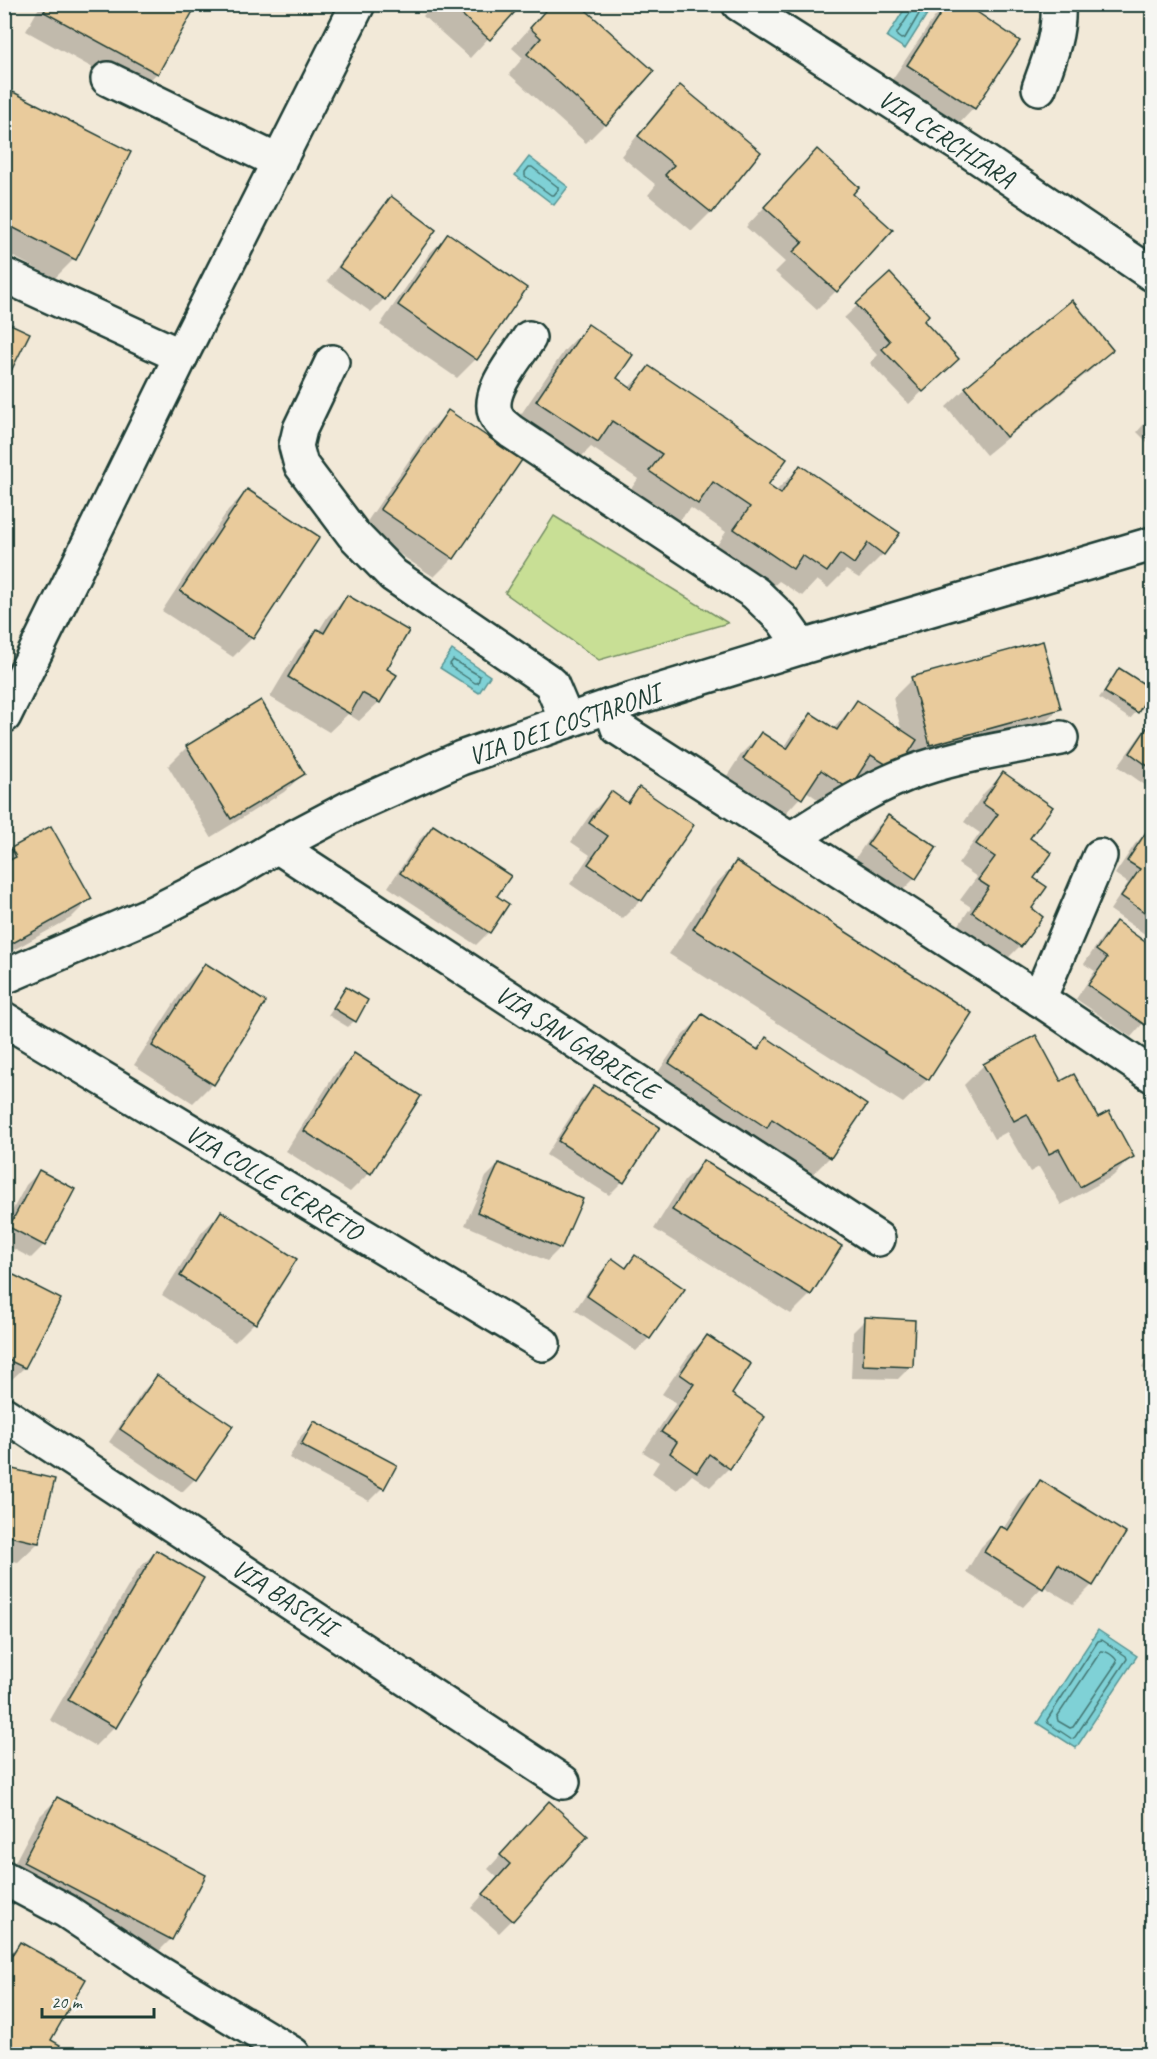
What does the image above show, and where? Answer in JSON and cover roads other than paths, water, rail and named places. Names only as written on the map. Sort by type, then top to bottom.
[{"type":"street","points":[[4,716],[358,4]]},
{"type":"street","name":"VIA CERCHIARA","points":[[739,4],[971,152],[1152,274]]},
{"type":"street","points":[[1039,88],[1056,38],[1058,4]]},
{"type":"street","points":[[108,79],[279,162]]},
{"type":"street","points":[[4,275],[181,356]]},
{"type":"street","points":[[529,338],[494,394],[493,403],[497,418],[512,432],[747,586],[782,619],[802,647]]},
{"type":"street","points":[[332,362],[300,429],[296,446],[301,465],[345,525],[393,575],[551,683],[567,721]]},
{"type":"street","name":"VIA DEI COSTARONI","points":[[4,977],[153,913],[230,874],[349,808],[461,758],[610,706],[1152,544]]},
{"type":"street","points":[[610,706],[618,728],[1039,999],[1152,1075]]},
{"type":"street","points":[[791,840],[862,795],[921,769],[956,759],[1061,738]]},
{"type":"street","name":"VIA SAN GABRIELE","points":[[277,846],[878,1239]]},
{"type":"street","points":[[1039,999],[1100,856]]},
{"type":"street","name":"VIA COLLE CERRETO","points":[[4,1019],[543,1344]]},
{"type":"street","name":"VIA BASCHI","points":[[4,1414],[563,1782]]},
{"type":"street","points":[[4,1878],[66,1911],[156,1971],[293,2055]]},
{"type":"water","points":[[907,5],[919,5],[929,11],[905,49],[887,37]]},
{"type":"water","points":[[529,157],[568,187],[554,205],[515,175]]},
{"type":"water","points":[[452,650],[490,676],[479,693],[440,668]]},
{"type":"water","points":[[1098,1630],[1137,1656],[1076,1748],[1037,1723]]}]
